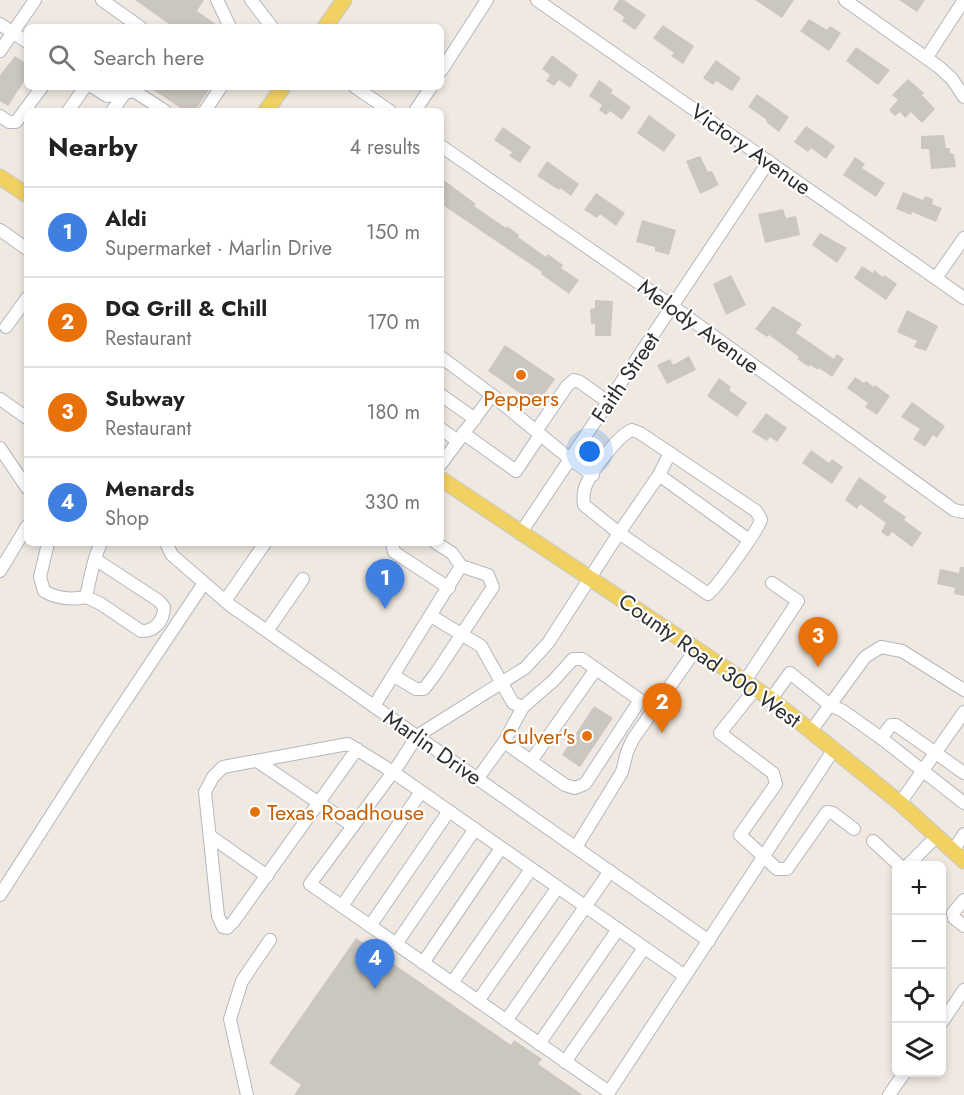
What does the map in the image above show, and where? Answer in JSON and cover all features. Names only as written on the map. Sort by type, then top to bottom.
[{"type":"main road","points":[[327,24],[344,0]]},
{"type":"main road","points":[[268,108],[281,90]]},
{"type":"main road","points":[[0,177],[24,193]]},
{"type":"main road","name":"County Road 300 West","points":[[444,481],[520,534],[771,699],[900,803],[958,856]]},
{"type":"street","points":[[0,51],[35,0]]},
{"type":"street","points":[[102,0],[136,24]]},
{"type":"street","points":[[218,0],[229,24]]},
{"type":"street","points":[[251,0],[270,24]]},
{"type":"street","points":[[444,66],[487,0]]},
{"type":"street","name":"Victory Avenue","points":[[537,0],[964,298]]},
{"type":"street","points":[[845,0],[927,57],[952,79],[964,97]]},
{"type":"street","points":[[927,57],[964,0]]},
{"type":"street","points":[[0,24],[24,40]]},
{"type":"street","points":[[26,108],[40,90]]},
{"type":"street","points":[[70,108],[83,90]]},
{"type":"street","points":[[98,90],[107,96],[130,90],[161,108]]},
{"type":"street","points":[[115,108],[130,90]]},
{"type":"street","points":[[206,108],[218,90]]},
{"type":"street","points":[[359,90],[386,108]]},
{"type":"street","points":[[417,108],[428,90]]},
{"type":"street","points":[[0,116],[9,122],[16,122],[24,111]]},
{"type":"street","name":"Melody Avenue","points":[[444,149],[672,306],[959,511]]},
{"type":"street","name":"Faith Street","points":[[520,534],[769,161]]},
{"type":"street","points":[[0,230],[24,247]]},
{"type":"street","points":[[936,278],[964,238]]},
{"type":"street","points":[[2,328],[24,302]]},
{"type":"street","points":[[444,359],[593,475]]},
{"type":"street","points":[[444,430],[460,437],[516,471],[567,386],[574,380],[608,402]]},
{"type":"street","points":[[444,460],[492,395]]},
{"type":"street","points":[[444,397],[475,419]]},
{"type":"street","points":[[0,399],[24,416]]},
{"type":"street","points":[[632,430],[640,433],[670,453],[759,515],[761,519],[749,540],[708,594],[619,533],[584,505],[586,485],[626,432],[632,430]]},
{"type":"street","points":[[0,448],[24,484]]},
{"type":"street","points":[[670,453],[659,475],[548,643],[525,668],[417,736],[310,884],[609,1094],[834,749]]},
{"type":"street","points":[[659,475],[749,540]]},
{"type":"street","points":[[0,571],[24,531]]},
{"type":"street","points":[[47,546],[40,577],[44,591],[72,600],[86,597],[101,604],[141,631],[155,628],[164,614],[164,607],[159,601],[95,559]]},
{"type":"street","points":[[86,597],[100,546]]},
{"type":"street","name":"Marlin Drive","points":[[168,546],[172,555],[225,601],[709,941]]},
{"type":"street","points":[[225,601],[263,546]]},
{"type":"street","points":[[392,546],[393,552],[449,588]]},
{"type":"street","points":[[394,676],[416,689],[424,689],[493,587],[488,575],[461,566],[452,553],[441,546]]},
{"type":"street","points":[[374,706],[461,566]]},
{"type":"street","points":[[267,631],[303,579]]},
{"type":"street","points":[[0,895],[204,583]]},
{"type":"street","points":[[772,583],[798,601],[751,685],[720,733],[773,773],[776,778],[776,784],[740,835],[777,869],[788,869],[827,813],[833,813],[854,829]]},
{"type":"street","points":[[431,616],[481,646],[513,703],[523,707]]},
{"type":"street","points":[[811,731],[865,657],[880,648],[902,651],[964,690]]},
{"type":"street","points":[[576,848],[622,772],[633,739],[696,649]]},
{"type":"street","points":[[478,778],[504,742],[523,707],[553,681],[573,659],[582,659],[640,700],[585,784],[575,788],[565,785],[504,742]]},
{"type":"street","points":[[531,761],[596,669]]},
{"type":"street","points":[[771,699],[790,673],[830,705],[843,711],[881,738],[964,804]]},
{"type":"street","points":[[900,803],[964,712]]},
{"type":"street","points":[[881,738],[893,724],[964,772]]},
{"type":"street","points":[[357,749],[234,921],[227,928],[223,927],[218,916],[205,792],[207,785],[217,771],[223,767],[348,744],[357,749],[393,772],[685,976]]},
{"type":"street","points":[[257,760],[353,826]]},
{"type":"street","points":[[342,906],[421,792]]},
{"type":"street","points":[[370,926],[449,811]]},
{"type":"street","points":[[396,944],[475,829]]},
{"type":"street","points":[[958,856],[964,834]]},
{"type":"street","points":[[210,836],[267,876]]},
{"type":"street","points":[[912,861],[937,836]]},
{"type":"street","points":[[873,841],[895,861]]},
{"type":"street","points":[[423,963],[501,848]]},
{"type":"street","points":[[452,983],[531,869]]},
{"type":"street","points":[[506,1021],[610,871]]},
{"type":"street","points":[[478,1001],[558,887]]},
{"type":"street","points":[[964,900],[952,913],[954,918],[964,926]]},
{"type":"street","points":[[539,1044],[618,929]]},
{"type":"street","points":[[247,1095],[230,1019],[242,981],[270,940]]},
{"type":"street","points":[[565,1062],[644,948]]},
{"type":"street","points":[[946,1016],[964,990]]},
{"type":"street","points":[[889,1095],[902,1077]]},
{"type":"building","points":[[135,0],[204,0],[197,11],[216,24],[169,24]]},
{"type":"building","points":[[619,0],[624,0],[646,15],[635,30],[622,21],[624,17],[613,9]]},
{"type":"building","points":[[755,0],[794,0],[782,18]]},
{"type":"building","points":[[899,0],[925,0],[917,12]]},
{"type":"building","points":[[809,19],[827,30],[830,26],[841,33],[829,51],[800,31]]},
{"type":"building","points":[[663,25],[694,46],[683,64],[671,56],[674,53],[653,38]]},
{"type":"building","points":[[856,47],[890,70],[878,85],[846,61]]},
{"type":"building","points":[[552,55],[578,75],[570,88],[559,80],[554,86],[546,81],[550,75],[542,69]]},
{"type":"building","points":[[15,56],[24,62],[24,82],[8,106],[0,101],[0,75]]},
{"type":"building","points":[[716,60],[741,78],[732,91],[716,81],[713,85],[703,78]]},
{"type":"building","points":[[908,79],[924,93],[922,95],[935,109],[922,123],[911,112],[905,118],[900,112],[895,116],[889,110],[898,100],[892,95]]},
{"type":"building","points":[[599,80],[613,90],[611,93],[631,107],[622,120],[610,111],[606,115],[599,110],[602,105],[589,96]]},
{"type":"building","points":[[154,90],[209,90],[197,108],[180,108]]},
{"type":"building","points":[[757,94],[789,117],[779,132],[766,122],[767,120],[748,107]]},
{"type":"building","points":[[649,115],[676,135],[664,152],[637,133]]},
{"type":"building","points":[[806,126],[835,146],[826,159],[811,148],[808,152],[794,142]]},
{"type":"building","points":[[503,127],[531,147],[520,163],[509,156],[512,152],[494,140]]},
{"type":"building","points":[[944,135],[946,148],[950,148],[950,153],[954,154],[956,167],[931,169],[929,149],[921,149],[921,136]]},
{"type":"building","points":[[700,156],[708,172],[712,171],[719,185],[700,194],[686,161]]},
{"type":"building","points":[[855,157],[865,164],[862,168],[885,183],[876,197],[843,175]]},
{"type":"building","points":[[547,161],[579,184],[571,196],[537,176]]},
{"type":"building","points":[[444,180],[476,204],[474,206],[506,228],[507,226],[546,257],[548,254],[563,265],[561,268],[579,280],[569,294],[541,274],[542,272],[444,206]]},
{"type":"building","points":[[903,192],[923,200],[925,196],[933,199],[932,204],[942,208],[936,222],[912,212],[911,215],[896,209]]},
{"type":"building","points":[[596,193],[625,213],[616,226],[600,214],[597,218],[584,210]]},
{"type":"building","points":[[783,209],[786,218],[796,216],[800,235],[765,243],[758,214]]},
{"type":"building","points":[[642,220],[676,230],[669,255],[655,251],[655,247],[636,242]]},
{"type":"building","points":[[820,233],[847,248],[837,263],[812,245]]},
{"type":"building","points":[[862,266],[873,273],[874,270],[883,277],[884,275],[897,284],[886,300],[854,278]]},
{"type":"building","points":[[731,275],[746,305],[726,315],[713,284]]},
{"type":"building","points":[[595,300],[613,301],[611,336],[595,336],[595,324],[591,324],[590,309],[595,308]]},
{"type":"building","points":[[773,306],[802,324],[796,333],[834,359],[837,354],[844,359],[832,377],[819,368],[818,370],[810,365],[809,367],[769,335],[767,337],[755,329]]},
{"type":"building","points":[[907,310],[938,326],[926,351],[914,347],[917,341],[897,332]]},
{"type":"building","name":"Peppers","points":[[505,345],[555,379],[537,405],[488,371]]},
{"type":"building","points":[[689,356],[696,370],[667,384],[657,365],[670,359],[673,365]]},
{"type":"building","points":[[855,377],[874,387],[875,385],[890,396],[877,415],[865,407],[868,403],[847,388]]},
{"type":"building","points":[[719,378],[731,387],[729,390],[747,403],[737,417],[707,396]]},
{"type":"building","points":[[912,402],[945,426],[937,438],[933,435],[925,447],[913,439],[920,429],[901,417]]},
{"type":"building","points":[[766,413],[787,428],[777,442],[770,437],[767,441],[752,432]]},
{"type":"building","points":[[811,450],[829,463],[832,459],[843,467],[832,484],[802,463]]},
{"type":"building","points":[[859,477],[887,497],[883,501],[906,517],[904,520],[922,533],[912,547],[892,532],[888,537],[881,532],[886,523],[860,504],[857,509],[845,500]]},
{"type":"building","points":[[960,567],[964,567],[964,596],[954,594],[955,588],[937,584],[940,569],[959,573]]},
{"type":"building","name":"Culver's","points":[[594,706],[613,718],[580,767],[562,755]]},
{"type":"building","points":[[356,938],[511,1045],[514,1040],[542,1059],[538,1064],[583,1095],[294,1095],[301,1085],[269,1063]]},
{"type":"place","name":"Peppers","points":[[521,375]]},
{"type":"place","name":"Aldi","points":[[385,609]]},
{"type":"place","name":"Subway","points":[[818,667]]},
{"type":"place","name":"DQ Grill & Chill","points":[[662,733]]},
{"type":"place","name":"Culver's","points":[[587,736]]},
{"type":"place","name":"Texas Roadhouse","points":[[255,812]]},
{"type":"place","name":"Menards","points":[[375,989]]}]
